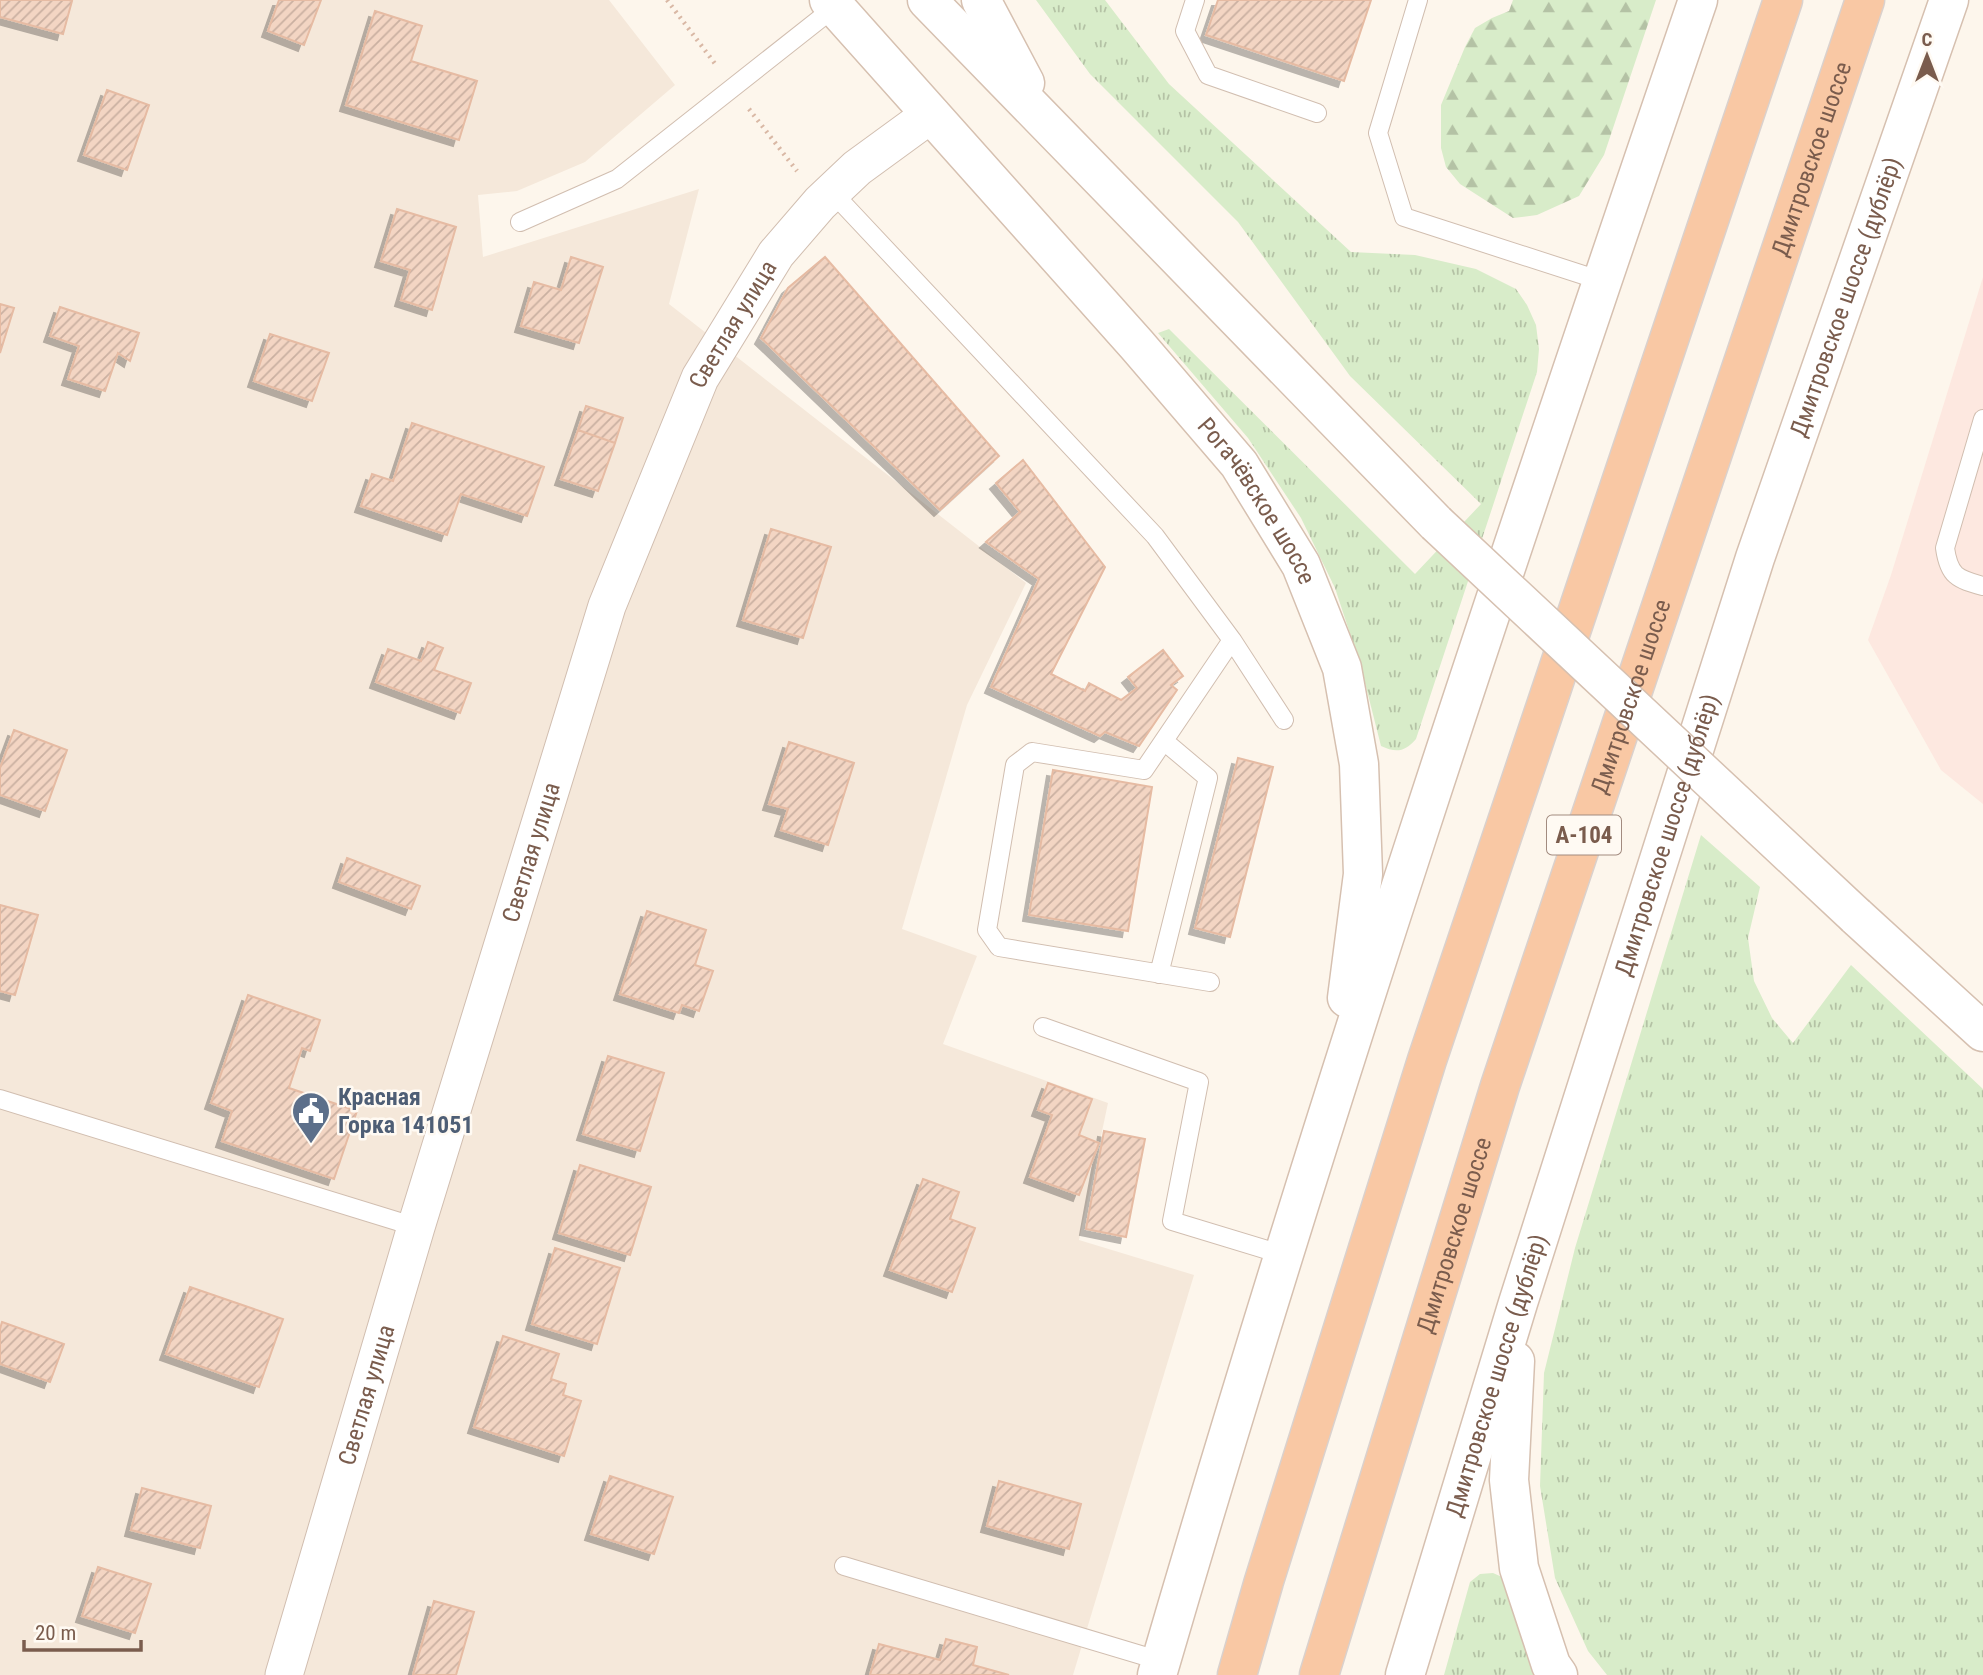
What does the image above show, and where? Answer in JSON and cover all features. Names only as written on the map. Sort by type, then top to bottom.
[{"type":"highway","name":"А-104","points":[[1237,1675],[1427,1060],[1783,0]]},
{"type":"highway","name":"Дмитровское шоссе","points":[[1319,1675],[1500,1086],[1865,0]]},
{"type":"main road","points":[[927,0],[1436,523],[1983,1032]]},
{"type":"main road","points":[[981,0],[1050,127]]},
{"type":"main road","points":[[1159,1668],[1320,1135],[1602,281],[1698,0]]},
{"type":"main road","name":"Дмитровское шоссе (дублёр)","points":[[1405,1675],[1518,1303],[1755,558],[1950,0]]},
{"type":"main road","name":"Рогачёвское шоссе","points":[[832,3],[1137,345],[1239,464],[1301,565],[1342,668],[1359,764],[1363,874],[1350,986],[1320,1135]]},
{"type":"main road","points":[[1518,1303],[1509,1480],[1519,1568],[1551,1665],[1558,1675]]},
{"type":"street","name":"Светлая улица","points":[[284,1675],[416,1227],[612,593],[700,378],[776,254],[857,168],[931,114]]},
{"type":"lane","points":[[1195,0],[1185,31],[1208,75],[1317,113]]},
{"type":"lane","points":[[1418,0],[1378,133],[1405,216],[1602,281]]},
{"type":"lane","points":[[520,222],[617,180],[832,3]]},
{"type":"lane","points":[[832,192],[1155,536],[1233,640],[1284,720]]},
{"type":"lane","points":[[1983,419],[1975,478],[1945,548],[1948,566],[1963,581],[1983,586]]},
{"type":"lane","points":[[1210,982],[999,947],[987,930],[1015,765],[1032,752],[1144,771],[1233,640]]},
{"type":"lane","points":[[1159,974],[1208,778],[1164,741]]},
{"type":"lane","points":[[1043,1027],[1199,1082],[1172,1221],[1284,1255]]},
{"type":"lane","points":[[0,1099],[416,1227]]},
{"type":"lane","points":[[844,1566],[1159,1668]]},
{"type":"shaded area","points":[[0,0],[609,0],[675,85],[585,162],[517,191],[478,195],[483,257],[699,189],[669,304],[1026,583],[967,705],[902,929],[977,956],[943,1044],[1108,1103],[1079,1240],[1194,1275],[1073,1675],[0,1675]]},
{"type":"shaded area","points":[[1983,277],[1983,804],[1941,770],[1868,640],[1891,575]]},
{"type":"green space","points":[[1036,0],[1105,0],[1169,84],[1351,252],[1415,255],[1476,269],[1516,289],[1527,305],[1536,325],[1539,349],[1537,372],[1416,739],[1404,749],[1391,750],[1381,746],[1361,667],[1335,588],[1301,518],[1248,438],[1158,333],[1169,329],[1415,574],[1481,504],[1350,376],[1238,222],[1090,74]]},
{"type":"green space","points":[[1513,0],[1656,0],[1604,155],[1579,196],[1537,215],[1513,218],[1460,184],[1446,167],[1441,148],[1441,105],[1475,28],[1509,11]]},
{"type":"green space","points":[[1701,835],[1760,887],[1748,938],[1754,981],[1772,1018],[1793,1043],[1851,965],[1983,1089],[1983,1675],[1607,1675],[1588,1651],[1555,1578],[1540,1486],[1544,1373],[1575,1248]]},
{"type":"green space","points":[[1493,1573],[1502,1577],[1537,1675],[1444,1675],[1470,1582],[1480,1574]]},
{"type":"building","points":[[0,0],[72,1],[63,34],[0,17]]},
{"type":"building","points":[[279,0],[321,0],[304,45],[268,31]]},
{"type":"building","points":[[1218,0],[1371,0],[1344,81],[1206,35]]},
{"type":"building","points":[[375,11],[422,26],[411,61],[477,81],[459,140],[346,105]]},
{"type":"building","points":[[107,90],[149,105],[127,170],[84,155]]},
{"type":"building","points":[[397,209],[456,227],[432,310],[401,300],[410,270],[381,261]]},
{"type":"building","points":[[571,257],[603,267],[579,343],[521,326],[534,282],[561,290]]},
{"type":"building","points":[[825,257],[999,456],[940,510],[761,338],[788,288]]},
{"type":"building","points":[[0,304],[14,308],[0,353]]},
{"type":"building","points":[[60,307],[139,333],[130,361],[118,353],[105,391],[68,379],[79,346],[50,336]]},
{"type":"building","points":[[270,334],[329,353],[312,401],[254,381]]},
{"type":"building","points":[[586,406],[623,418],[615,443],[578,430]]},
{"type":"building","points":[[412,423],[544,467],[527,516],[461,494],[447,535],[361,506],[372,474],[393,481]]},
{"type":"building","points":[[578,430],[615,443],[598,491],[561,479]]},
{"type":"building","points":[[1023,460],[1105,567],[1051,674],[1085,691],[1089,683],[1121,700],[1137,688],[1128,677],[1163,650],[1183,676],[1171,685],[1177,690],[1139,746],[1105,732],[1100,736],[991,687],[1039,579],[986,542],[1020,512],[996,483]]},
{"type":"building","points":[[771,529],[831,547],[803,638],[743,620]]},
{"type":"building","points":[[428,642],[443,648],[434,670],[471,683],[460,713],[376,682],[388,649],[421,661]]},
{"type":"building","points":[[14,730],[67,750],[45,811],[0,795],[0,768]]},
{"type":"building","points":[[789,742],[854,763],[828,845],[781,830],[788,809],[769,804]]},
{"type":"building","points":[[1238,758],[1273,767],[1230,937],[1195,928]]},
{"type":"building","points":[[1053,770],[1152,787],[1128,931],[1029,915]]},
{"type":"building","points":[[347,858],[420,886],[411,909],[339,882]]},
{"type":"building","points":[[0,905],[38,915],[15,995],[0,991]]},
{"type":"building","points":[[647,911],[706,930],[695,965],[713,971],[699,1011],[682,1005],[679,1013],[620,994]]},
{"type":"building","points":[[248,995],[320,1020],[310,1051],[302,1048],[289,1088],[357,1111],[334,1179],[222,1141],[232,1111],[211,1103]]},
{"type":"building","points":[[608,1056],[664,1073],[640,1151],[583,1134]]},
{"type":"building","points":[[1048,1083],[1092,1099],[1079,1135],[1099,1143],[1079,1195],[1030,1177],[1052,1115],[1038,1110]]},
{"type":"building","points":[[1104,1131],[1145,1139],[1126,1237],[1086,1229]]},
{"type":"building","points":[[580,1165],[651,1187],[630,1255],[559,1233]]},
{"type":"building","points":[[923,1179],[959,1192],[950,1219],[975,1228],[952,1292],[890,1270]]},
{"type":"building","points":[[555,1248],[620,1268],[597,1344],[532,1324]]},
{"type":"building","points":[[190,1287],[283,1319],[259,1387],[166,1354]]},
{"type":"building","points":[[2,1322],[64,1344],[50,1382],[0,1364]]},
{"type":"building","points":[[503,1336],[559,1354],[551,1379],[566,1384],[563,1395],[581,1401],[564,1456],[474,1427]]},
{"type":"building","points":[[610,1476],[673,1497],[654,1554],[591,1534]]},
{"type":"building","points":[[999,1481],[1081,1504],[1069,1549],[987,1526]]},
{"type":"building","points":[[142,1488],[211,1506],[200,1548],[131,1530]]},
{"type":"building","points":[[98,1567],[151,1584],[135,1633],[82,1616]]},
{"type":"building","points":[[434,1601],[474,1612],[456,1675],[413,1675]]},
{"type":"building","points":[[946,1639],[977,1647],[973,1665],[1009,1675],[870,1675],[879,1644],[940,1660]]},
{"type":"place","name":"Красная Горка 141051","points":[[311,1145]]}]
